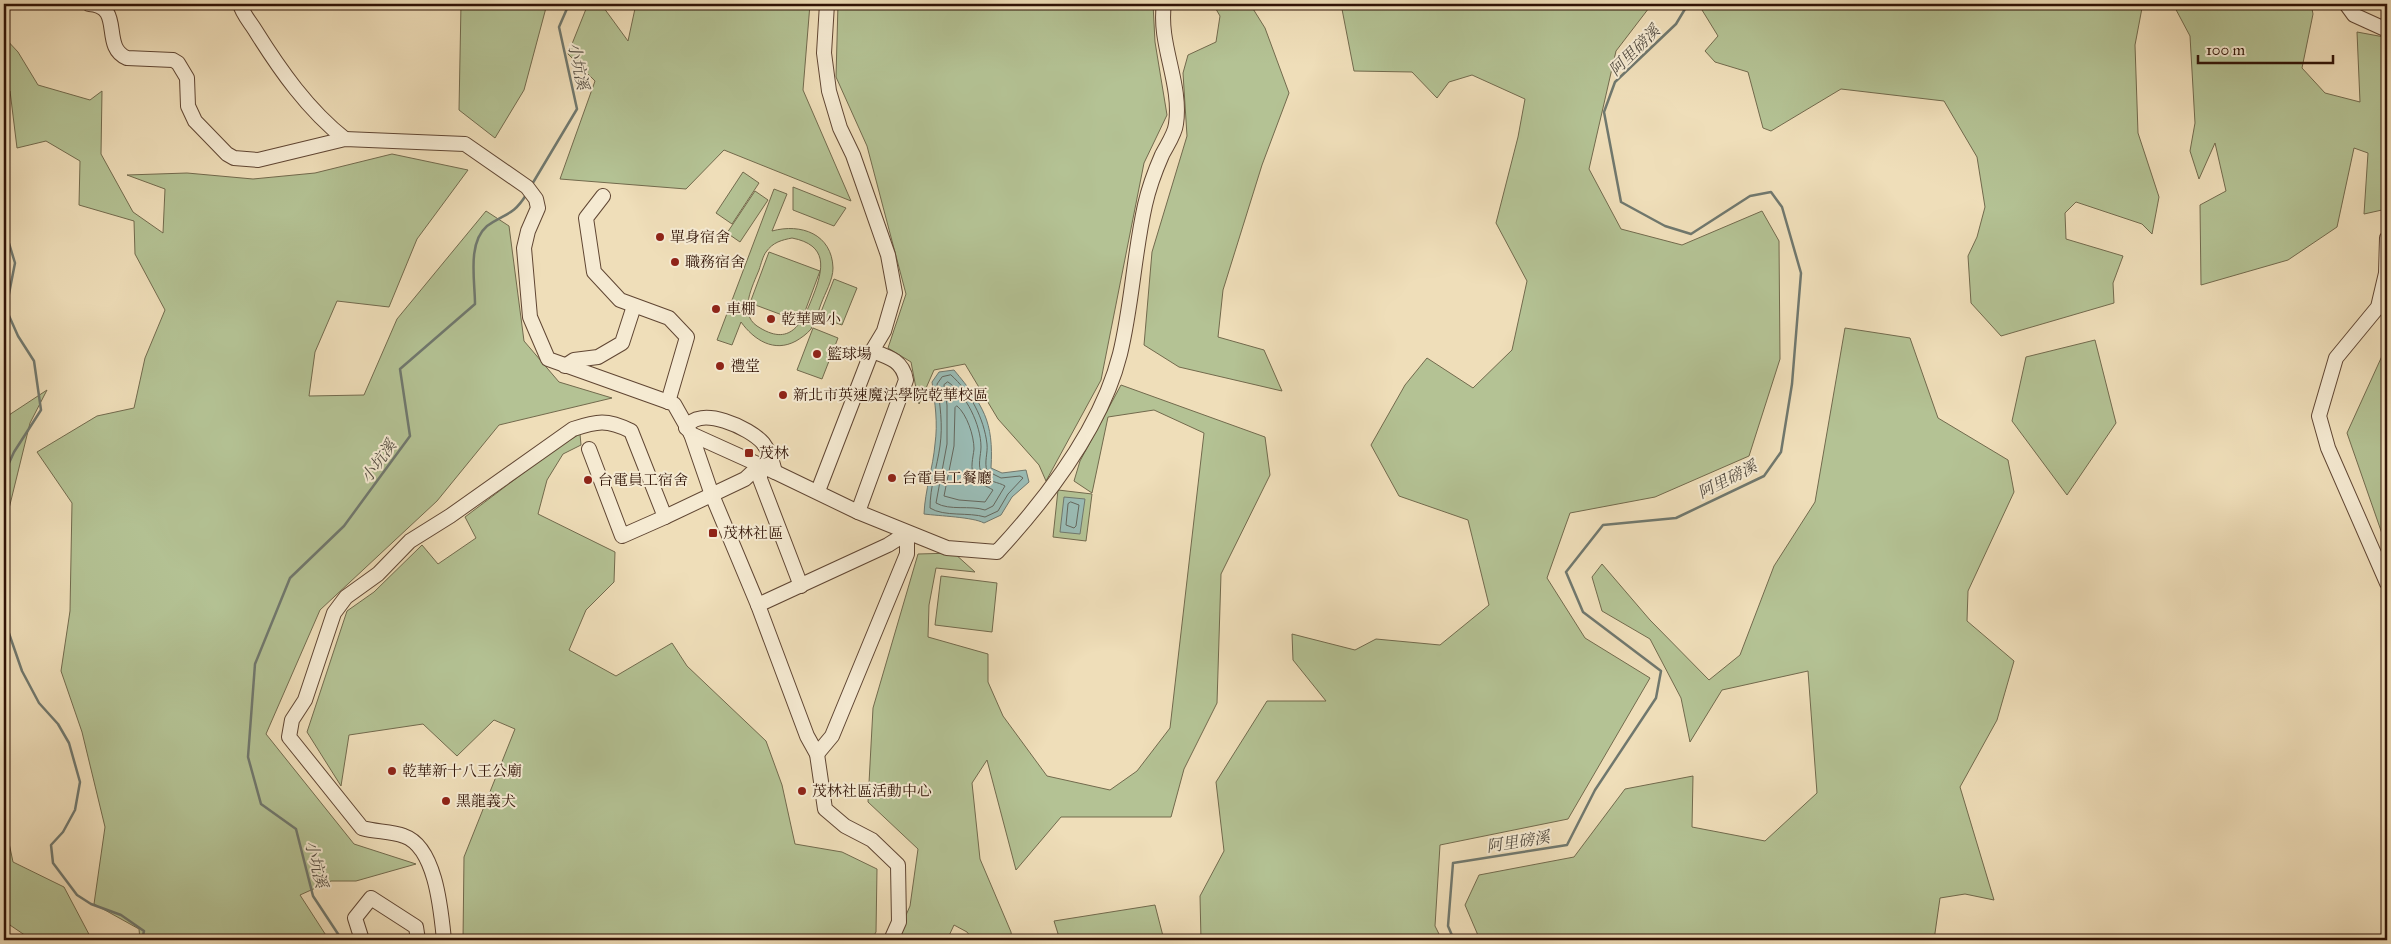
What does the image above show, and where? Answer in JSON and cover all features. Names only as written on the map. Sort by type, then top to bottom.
[{"type":"street","points":[[89,4],[100,4],[109,13],[114,42],[121,55],[127,58],[173,60],[178,63],[187,78],[188,106],[194,121],[227,154],[234,158],[258,160],[345,139],[465,144],[530,191],[538,208],[528,231],[524,248],[530,316],[548,359],[674,404],[689,431],[712,495],[758,606],[807,736],[817,754],[825,809],[845,826],[872,840],[898,865],[901,897],[899,922],[891,940]]},
{"type":"street","points":[[240,4],[264,46],[294,87],[327,125],[345,139]]},
{"type":"street","points":[[818,492],[872,350],[884,331],[895,293],[888,255],[853,155],[840,128],[829,91],[824,53],[827,4]]},
{"type":"street","points":[[689,431],[858,512],[907,533],[947,548],[997,552],[1035,510],[1080,445],[1110,382],[1120,354],[1145,204],[1154,175],[1176,124],[1176,86],[1162,14],[1164,4]]},
{"type":"street","points":[[2346,4],[2354,15],[2387,30]]},
{"type":"street","points":[[603,196],[586,218],[594,272],[620,300],[669,318],[687,337],[668,402]]},
{"type":"street","points":[[2387,238],[2386,273],[2378,308],[2336,358],[2319,416],[2328,448],[2387,583]]},
{"type":"street","points":[[565,366],[574,360],[598,357],[622,343],[634,306]]},
{"type":"street","points":[[858,512],[906,380],[905,369],[896,360],[872,350]]},
{"type":"street","points":[[689,431],[697,419],[711,416],[739,427],[761,441],[770,453],[775,472]]},
{"type":"street","points":[[444,940],[432,868],[422,849],[405,836],[378,833],[362,828],[289,737],[292,720],[305,700],[334,614],[346,597],[378,574],[410,541],[450,516],[573,429],[596,422],[615,423],[631,431],[665,517]]},
{"type":"street","points":[[589,449],[622,536],[745,479],[760,465]]},
{"type":"street","points":[[760,465],[760,479],[802,586]]},
{"type":"street","points":[[758,606],[888,545],[907,533]]},
{"type":"street","points":[[817,754],[832,736],[907,554],[907,533]]},
{"type":"street","points":[[362,940],[355,918],[371,898],[416,927],[418,940]]},
{"type":"green space","points":[[461,4],[547,4],[524,90],[495,138],[459,110]]},
{"type":"green space","points":[[588,4],[601,4],[628,41],[636,4],[810,4],[803,90],[851,201],[724,150],[686,189],[560,179],[595,81],[568,54]]},
{"type":"green space","points":[[838,4],[1153,4],[1155,42],[1167,115],[1144,163],[1101,380],[1046,481],[1039,465],[998,419],[965,364],[934,370],[919,404],[911,362],[888,348],[906,294],[867,146],[836,77]]},
{"type":"green space","points":[[1213,4],[1250,4],[1265,28],[1289,93],[1262,165],[1223,290],[1218,337],[1264,350],[1282,391],[1179,367],[1144,345],[1152,252],[1187,136],[1183,73],[1188,55],[1216,42],[1220,16]]},
{"type":"green space","points":[[1341,4],[1652,4],[1616,51],[1589,169],[1621,229],[1682,245],[1762,211],[1779,241],[1780,359],[1749,456],[1655,497],[1570,513],[1547,578],[1585,638],[1650,678],[1568,819],[1440,845],[1435,926],[1442,940],[1201,940],[1200,896],[1224,851],[1216,782],[1267,701],[1326,701],[1293,660],[1292,634],[1355,650],[1376,639],[1440,645],[1489,605],[1468,520],[1399,496],[1371,445],[1405,385],[1427,358],[1473,388],[1512,350],[1527,281],[1496,223],[1518,137],[1525,99],[1472,75],[1449,82],[1437,98],[1412,72],[1354,71]]},
{"type":"green space","points":[[1705,4],[2162,4],[2142,8],[2135,45],[2138,133],[2159,197],[2152,234],[2142,224],[2076,202],[2065,213],[2066,239],[2123,256],[2113,283],[2114,303],[2001,336],[1971,303],[1968,256],[1977,237],[1985,207],[1977,157],[1944,101],[1841,89],[1771,131],[1763,128],[1748,72],[1715,62],[1705,51],[1718,36],[1702,10]]},
{"type":"green space","points":[[2173,4],[2311,4],[2313,14],[2302,68],[2325,93],[2360,102],[2357,32],[2384,37],[2387,49],[2387,187],[2382,210],[2364,214],[2368,153],[2354,148],[2337,227],[2288,260],[2201,285],[2200,205],[2226,191],[2215,143],[2199,179],[2190,151],[2195,123],[2190,36]]},
{"type":"green space","points":[[4,37],[18,52],[38,85],[90,100],[102,91],[101,154],[133,212],[163,233],[165,189],[127,175],[187,173],[253,179],[315,173],[392,154],[468,170],[417,239],[389,307],[337,301],[315,352],[309,396],[364,395],[397,319],[486,211],[509,226],[524,341],[559,382],[612,398],[499,425],[437,501],[320,610],[266,734],[354,844],[416,864],[356,881],[331,881],[300,895],[329,940],[140,940],[139,929],[94,904],[105,827],[82,732],[61,671],[70,611],[72,503],[37,452],[97,416],[134,408],[145,358],[165,310],[135,254],[134,221],[79,205],[80,161],[46,141],[17,148],[10,91],[4,88]]},
{"type":"green space","points":[[743,172],[759,183],[732,224],[716,213]]},
{"type":"green space","points":[[793,187],[846,208],[834,226],[793,210]]},
{"type":"green space","points":[[774,189],[787,194],[772,231],[783,229],[804,230],[821,239],[831,256],[832,277],[811,329],[796,341],[780,346],[765,343],[758,339],[741,322],[732,345],[717,340]],"holes":[[[792,238],[804,241],[812,246],[820,259],[821,267],[817,286],[804,316],[793,330],[786,334],[778,335],[768,332],[757,326],[748,314],[751,291],[763,258],[769,249],[778,242]]]},
{"type":"green space","points":[[755,191],[768,200],[740,242],[727,233]]},
{"type":"green space","points":[[769,252],[820,271],[801,322],[750,303]]},
{"type":"green space","name":"籃球場","points":[[834,279],[857,288],[842,325],[819,317]]},
{"type":"green space","name":"籃球場","points":[[813,328],[838,338],[822,379],[797,370]]},
{"type":"green space","points":[[1845,328],[1910,338],[1938,418],[2008,460],[2014,492],[1968,591],[1967,621],[2014,661],[1997,720],[1960,787],[1994,900],[1965,894],[1940,898],[1934,940],[1480,940],[1465,905],[1479,875],[1574,857],[1625,789],[1693,776],[1692,827],[1765,841],[1817,793],[1808,671],[1722,690],[1690,742],[1681,698],[1650,639],[1602,611],[1592,577],[1602,564],[1650,620],[1709,680],[1740,655],[1774,566],[1815,502]]},
{"type":"green space","points":[[2095,340],[2116,423],[2067,495],[2012,421],[2026,357]]},
{"type":"green space","points":[[2387,345],[2387,548],[2347,433]]},
{"type":"green space","points":[[1121,385],[1265,437],[1270,475],[1221,574],[1217,703],[1184,769],[1171,817],[1061,817],[1016,870],[987,760],[972,783],[980,859],[1011,932],[1012,940],[973,940],[967,932],[954,925],[947,940],[895,940],[910,906],[918,849],[868,802],[873,708],[918,554],[954,553],[975,572],[936,568],[929,605],[928,637],[988,654],[988,682],[1003,716],[1047,776],[1110,790],[1137,771],[1170,728],[1204,433],[1154,410],[1108,417],[1092,493],[1074,481],[1080,461]]},
{"type":"green space","points":[[47,390],[30,423],[4,529],[4,452],[8,448],[9,415]]},
{"type":"green space","points":[[580,434],[581,445],[563,454],[547,480],[538,514],[615,552],[614,582],[586,610],[569,650],[616,676],[672,643],[687,666],[766,741],[782,785],[795,844],[842,852],[877,869],[876,932],[871,940],[463,940],[464,857],[515,729],[494,720],[457,756],[423,724],[349,735],[341,786],[307,732],[347,611],[374,592],[422,545],[438,564],[476,538],[465,517],[559,446]]},
{"type":"green space","points":[[1058,490],[1092,494],[1086,541],[1053,537]]},
{"type":"green space","points":[[941,576],[997,583],[992,632],[935,625]]},
{"type":"green space","points":[[4,819],[13,862],[64,887],[92,940],[32,940],[4,921]]},
{"type":"green space","points":[[1155,905],[1164,940],[1060,940],[1054,921]]},
{"type":"water","points":[[954,370],[972,393],[984,414],[991,438],[991,468],[1002,473],[1026,470],[1029,482],[1012,497],[1001,515],[984,523],[964,518],[924,514],[936,436],[936,413],[932,382],[939,372]]},
{"type":"water","points":[[1064,497],[1085,499],[1080,534],[1060,532]]},
{"type":"waterway","name":"小坑溪","points":[[531,186],[577,109],[559,27],[569,4]]},
{"type":"waterway","name":"阿里磅溪","points":[[1454,940],[1448,926],[1453,863],[1567,845],[1595,790],[1656,698],[1661,671],[1583,612],[1566,572],[1603,525],[1676,518],[1764,476],[1781,452],[1792,384],[1801,273],[1782,207],[1771,192],[1750,196],[1691,234],[1665,226],[1621,202],[1604,112],[1615,82],[1676,24],[1688,4]]},
{"type":"waterway","name":"小坑溪","points":[[342,940],[313,896],[296,829],[261,804],[248,757],[255,664],[290,578],[344,526],[410,436],[400,369],[475,304],[474,252],[481,233],[487,226],[513,211],[526,195]]},
{"type":"waterway","name":"小坑溪","points":[[4,227],[15,263],[6,309],[18,336],[34,361],[41,410],[14,452],[4,474]]},
{"type":"waterway","name":"小坑溪","points":[[4,619],[22,671],[39,703],[58,724],[69,743],[80,782],[75,810],[63,832],[51,845],[53,863],[77,895],[91,904],[121,915],[144,931],[142,940]]},
{"type":"place","name":"單身宿舍","points":[[660,237]]},
{"type":"place","name":"職務宿舍","points":[[675,262]]},
{"type":"place","name":"車棚","points":[[716,309]]},
{"type":"place","name":"乾華國小","points":[[771,319]]},
{"type":"place","name":"籃球場","points":[[817,354]]},
{"type":"place","name":"禮堂","points":[[720,366]]},
{"type":"place","name":"新北市英速魔法學院乾華校區","points":[[783,395]]},
{"type":"place","name":"茂林","points":[[749,453]]},
{"type":"place","name":"台電員工餐廳","points":[[892,478]]},
{"type":"place","name":"台電員工宿舍","points":[[588,480]]},
{"type":"place","name":"茂林社區","points":[[713,533]]},
{"type":"place","name":"乾華新十八王公廟","points":[[392,771]]},
{"type":"place","name":"茂林社區活動中心","points":[[802,791]]},
{"type":"place","name":"黑龍義犬","points":[[446,801]]}]
